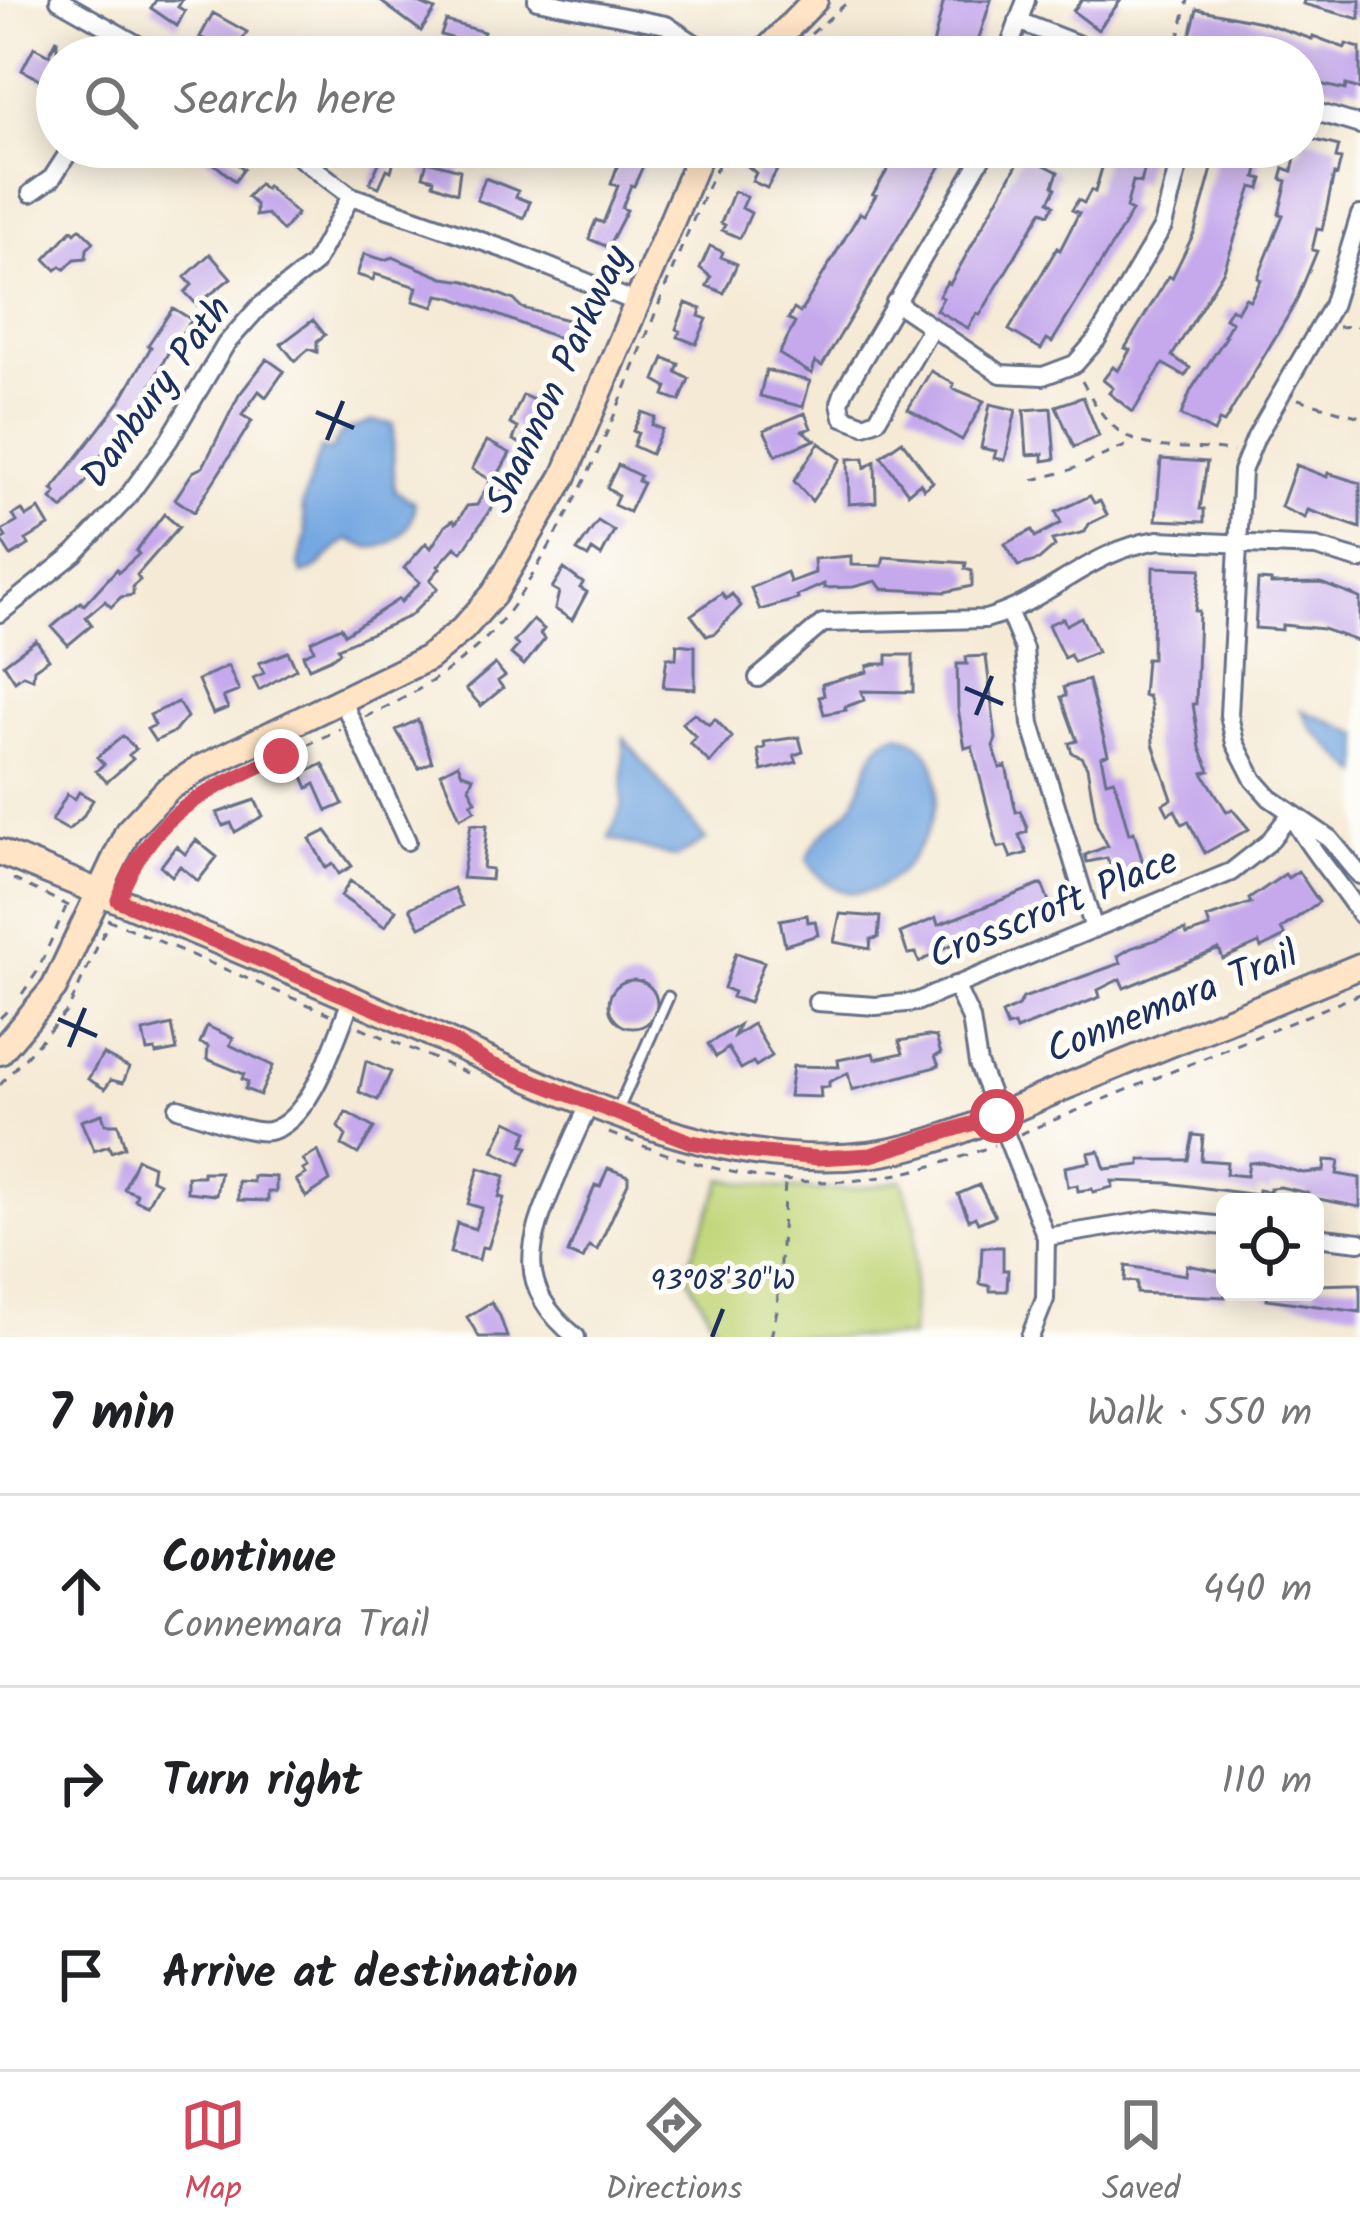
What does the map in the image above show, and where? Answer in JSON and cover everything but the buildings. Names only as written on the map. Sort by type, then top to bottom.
[{"type":"street","points":[[59,0],[110,36]]},
{"type":"street","points":[[537,0],[666,25],[683,36]]},
{"type":"street","points":[[780,36],[815,0]]},
{"type":"street","points":[[1013,36],[1026,0]]},
{"type":"street","points":[[1018,21],[1056,36]]},
{"type":"street","points":[[1324,114],[1360,124]]},
{"type":"street","points":[[31,193],[58,168]]},
{"type":"street","points":[[311,168],[351,196],[510,250],[638,303]]},
{"type":"street","name":"Shannon Parkway","points":[[2,1037],[55,988],[128,831],[168,789],[200,769],[348,712],[428,658],[494,594],[564,476],[694,168]]},
{"type":"street","points":[[931,328],[877,420],[864,425],[843,418],[844,392],[975,168]]},
{"type":"street","points":[[895,302],[991,370],[1014,377],[1043,376],[1073,365],[1097,339],[1163,226],[1178,168]]},
{"type":"street","name":"Danbury Path","points":[[0,613],[76,553],[126,499],[170,440],[226,344],[259,307],[314,264],[351,196]]},
{"type":"street","points":[[1360,215],[1333,306],[1246,456],[1235,543],[1231,729],[1240,758],[1254,779],[1290,814],[1360,914]]},
{"type":"street","points":[[758,678],[823,623],[968,622],[1009,613],[1081,567],[1140,543],[1325,548],[1360,560]]},
{"type":"street","points":[[1009,613],[1024,649],[1031,724],[1094,928]]},
{"type":"street","points":[[348,712],[407,841]]},
{"type":"street","points":[[1290,814],[1330,839],[1360,875]]},
{"type":"street","name":"Crosscroft Place","points":[[817,1002],[894,1006],[956,985],[1231,872],[1268,843],[1290,814]]},
{"type":"street","name":"Connemara Trail","points":[[3,864],[91,907],[347,1009],[454,1042],[586,1112],[617,1112],[691,1142],[818,1158],[871,1155],[999,1133],[1360,966]]},
{"type":"street","points":[[956,985],[970,1019],[974,1050],[999,1133],[1046,1237],[1045,1299],[1030,1337]]},
{"type":"street","points":[[178,1108],[266,1132],[286,1124],[309,1099],[347,1009]]},
{"type":"street","points":[[576,1337],[544,1304],[532,1279],[531,1256],[532,1237],[586,1112]]},
{"type":"street","points":[[1046,1237],[1158,1219],[1216,1225]]},
{"type":"street","points":[[1324,1238],[1360,1242]]},
{"type":"lane","points":[[617,1112],[668,997]]},
{"type":"path","points":[[817,28],[850,0]]},
{"type":"path","points":[[1179,36],[1188,0]]},
{"type":"path","points":[[134,865],[159,827],[199,796],[348,712],[430,683],[484,640],[530,580],[595,461],[718,168]]},
{"type":"path","points":[[1335,327],[1360,326]]},
{"type":"path","points":[[1073,365],[1107,418],[1134,442],[1156,448],[1223,449],[1246,456]]},
{"type":"path","points":[[1293,398],[1360,417]]},
{"type":"path","points":[[1033,480],[1068,471],[1134,442]]},
{"type":"path","points":[[3,864],[91,907],[347,1009],[482,1079]]},
{"type":"path","points":[[2,1037],[37,973],[91,907]]},
{"type":"path","points":[[0,1085],[68,1010],[91,907]]},
{"type":"path","points":[[999,1133],[1360,994]]},
{"type":"path","points":[[586,1112],[720,1173],[785,1181],[771,1337]]},
{"type":"green space","points":[[723,1179],[813,1190],[902,1180],[916,1226],[911,1337],[721,1337],[685,1272]]},
{"type":"water","points":[[373,421],[393,424],[394,490],[414,502],[411,519],[395,540],[368,547],[348,540],[302,574],[299,565],[306,533],[302,506],[320,449],[331,451],[342,432]]},
{"type":"water","points":[[1302,710],[1360,734],[1360,774],[1313,730]]},
{"type":"water","points":[[898,734],[926,751],[937,780],[933,815],[918,849],[895,876],[866,892],[836,888],[807,860],[810,852],[855,800],[878,747]]},
{"type":"water","points":[[624,738],[706,840],[675,858],[609,838],[622,806]]},
{"type":"route","points":[[281,756],[175,812],[142,850],[118,900],[454,1042],[490,1064],[691,1142],[782,1156],[871,1155],[997,1116]]}]
